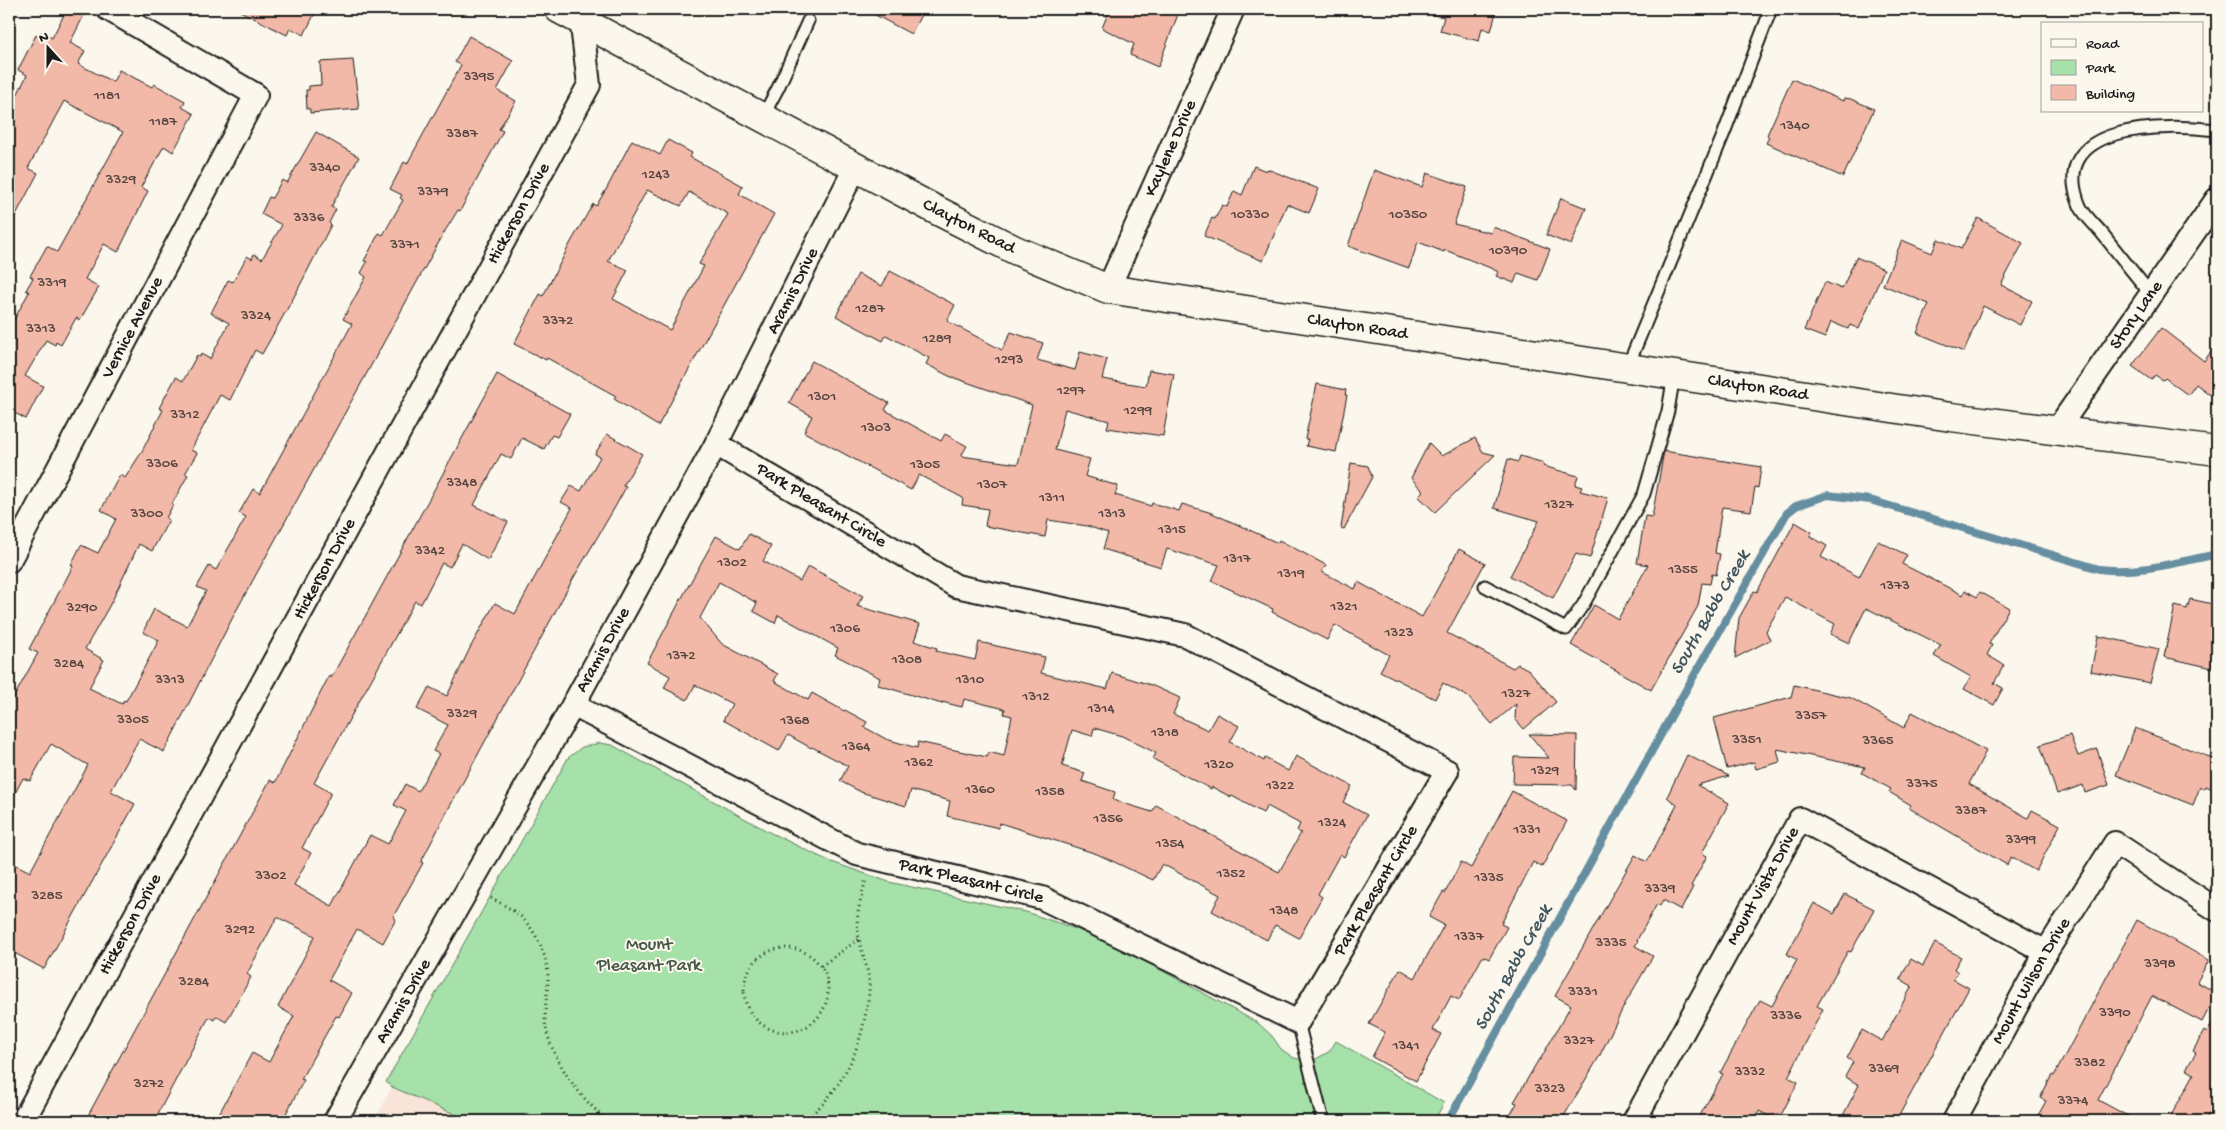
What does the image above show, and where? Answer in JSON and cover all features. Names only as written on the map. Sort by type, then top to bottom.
[{"type":"street","name":"Vernice Avenue","points":[[9,561],[256,95],[108,9]]},
{"type":"street","name":"Kaylene Drive","points":[[1108,289],[1233,9]]},
{"type":"street","name":"Clayton Road","points":[[573,13],[856,168],[1015,250],[1108,289],[2056,431],[2217,451]]},
{"type":"street","name":"Hickerson Drive","points":[[23,1121],[589,84],[573,13]]},
{"type":"street","name":"Aramis Drive","points":[[336,1121],[572,705],[716,444],[856,168]]},
{"type":"street","name":"Story Lane","points":[[2056,431],[2217,199]]},
{"type":"street","name":"Park Pleasant Circle","points":[[572,705],[858,854],[1042,898],[1298,1022],[1447,771],[1185,634],[956,586],[716,444]]},
{"type":"street","name":"Mount Vista Drive","points":[[1634,1121],[1800,819],[2046,952]]},
{"type":"street","name":"Mount Wilson Drive","points":[[1954,1121],[2046,952],[2115,843],[2217,910]]},
{"type":"lane","points":[[1627,368],[1724,133],[1771,9]]},
{"type":"lane","points":[[762,118],[778,88],[808,21]]},
{"type":"lane","points":[[2151,294],[2081,208],[2073,185],[2076,165],[2088,146],[2107,136],[2138,128],[2182,126],[2217,130]]},
{"type":"lane","points":[[1485,586],[1566,629],[1583,605],[1644,494],[1668,411],[1674,375]]},
{"type":"lane","points":[[1298,1022],[1323,1121]]},
{"type":"path","points":[[804,1121],[817,1111],[837,1086],[851,1064],[862,1036],[869,982],[859,939],[858,915],[866,879]]},
{"type":"path","points":[[491,898],[518,914],[533,931],[543,954],[548,976],[546,1032],[572,1084],[582,1098],[610,1121]]},
{"type":"path","points":[[821,966],[859,939]]},
{"type":"path","points":[[784,947],[798,949],[811,956],[821,966],[826,978],[828,992],[825,1005],[818,1017],[808,1026],[795,1031],[775,1031],[757,1022],[748,1010],[743,997],[744,982],[748,969],[758,958],[770,950],[784,947]]},
{"type":"shaded area","points":[[392,1087],[470,1121],[374,1121]]},
{"type":"green space","name":"Mount Pleasant Park","points":[[600,743],[612,745],[771,833],[829,861],[889,882],[1026,912],[1076,929],[1119,947],[1258,1023],[1272,1036],[1281,1049],[1294,1058],[1316,1059],[1330,1051],[1336,1041],[1444,1103],[1434,1121],[470,1121],[392,1087],[386,1082],[568,758],[582,747]]},
{"type":"building","points":[[67,9],[87,9],[70,43],[85,51],[78,64],[113,82],[119,70],[152,87],[154,84],[185,101],[182,107],[194,114],[173,152],[164,146],[141,187],[148,191],[118,252],[104,244],[85,279],[99,287],[80,320],[76,318],[61,345],[56,342],[55,345],[46,340],[25,376],[43,386],[26,419],[9,410],[9,329],[29,292],[26,290],[33,278],[30,276],[47,246],[57,252],[123,132],[64,101],[28,168],[38,173],[9,228],[9,112],[27,75],[18,70],[36,35],[38,37],[41,32],[52,38]]},
{"type":"building","points":[[236,9],[317,9],[304,35],[290,28],[287,35]]},
{"type":"building","points":[[864,9],[924,9],[911,34]]},
{"type":"building","points":[[1110,9],[1180,9],[1158,67],[1130,55],[1134,44],[1102,28]]},
{"type":"building","points":[[1435,9],[1497,9],[1491,31],[1482,28],[1479,41],[1440,31],[1444,17],[1434,15]]},
{"type":"building","points":[[469,36],[513,61],[497,90],[516,101],[499,129],[503,131],[460,211],[458,210],[445,231],[236,611],[164,752],[139,739],[111,791],[135,804],[44,969],[9,950],[9,861],[30,872],[88,765],[51,744],[30,781],[23,778],[9,805],[9,706],[38,653],[29,649],[73,566],[71,565],[81,545],[98,553],[116,519],[101,510],[120,475],[125,478],[141,453],[163,410],[159,408],[176,377],[183,381],[197,355],[200,357],[201,354],[210,359],[229,323],[211,313],[228,280],[233,282],[247,256],[252,259],[254,254],[262,259],[282,225],[261,214],[269,197],[272,198],[282,180],[287,183],[316,132],[359,157],[331,207],[336,209],[329,223],[331,225],[295,295],[262,354],[255,350],[230,400],[220,395],[191,450],[197,453],[185,474],[188,475],[166,518],[169,520],[152,551],[139,544],[112,601],[85,649],[104,660],[89,688],[122,704],[124,700],[126,701],[159,640],[143,632],[154,609],[187,626],[206,591],[197,587],[209,566],[216,570],[246,517],[239,513],[253,489],[260,493],[352,324],[343,319],[366,277],[361,273],[367,262],[364,261],[379,233],[383,235],[403,200],[400,198],[402,195],[390,189],[404,162],[407,164],[461,65],[455,62]]},
{"type":"building","points":[[353,60],[359,109],[310,113],[310,109],[307,109],[306,90],[309,90],[309,86],[321,85],[320,62]]},
{"type":"building","points":[[1792,79],[1843,101],[1844,98],[1851,99],[1874,109],[1843,177],[1766,143],[1769,137],[1767,135]]},
{"type":"building","points":[[632,140],[660,155],[668,140],[692,153],[690,157],[743,186],[739,194],[774,214],[658,426],[614,399],[616,396],[547,358],[546,360],[514,344],[540,294],[543,296],[593,204],[596,206]],"holes":[[[647,190],[681,206],[689,192],[728,214],[699,264],[704,266],[670,330],[613,299],[628,270],[608,261]]]},
{"type":"building","points":[[1254,166],[1266,171],[1267,169],[1319,189],[1309,213],[1287,204],[1263,261],[1204,236],[1212,218],[1215,219],[1222,205],[1227,207],[1234,191],[1242,195]]},
{"type":"building","points":[[1374,170],[1422,187],[1427,173],[1467,187],[1454,224],[1491,233],[1493,227],[1550,249],[1538,280],[1518,273],[1514,283],[1496,276],[1498,272],[1493,269],[1445,250],[1444,252],[1418,242],[1409,268],[1348,246]]},
{"type":"building","points":[[1561,198],[1586,208],[1571,245],[1546,235]]},
{"type":"building","points":[[1978,218],[2023,243],[2001,285],[2032,301],[2020,325],[1983,306],[1964,352],[1917,333],[1929,304],[1883,285],[1902,240],[1932,253],[1938,239],[1961,249]]},
{"type":"building","points":[[1856,257],[1884,269],[1859,329],[1850,325],[1848,329],[1831,322],[1825,338],[1804,330],[1825,282],[1842,289]]},
{"type":"building","points":[[890,271],[955,305],[947,321],[1002,350],[1011,332],[1043,343],[1037,360],[1075,370],[1080,352],[1107,359],[1102,379],[1146,386],[1149,370],[1174,374],[1163,436],[1107,428],[1109,421],[1065,409],[1055,450],[1090,459],[1085,476],[1118,486],[1115,495],[1151,506],[1152,503],[1179,511],[1182,504],[1212,513],[1278,543],[1279,540],[1326,565],[1322,572],[1355,589],[1358,582],[1422,617],[1459,549],[1485,563],[1447,633],[1513,668],[1518,664],[1529,670],[1556,702],[1524,729],[1515,719],[1516,704],[1492,724],[1468,697],[1443,683],[1435,699],[1380,671],[1389,655],[1335,625],[1327,640],[1272,612],[1273,609],[1212,581],[1219,565],[1167,549],[1161,567],[1103,549],[1108,533],[1087,526],[1048,520],[1045,537],[985,526],[988,509],[962,505],[963,498],[919,475],[911,490],[804,432],[812,416],[789,403],[812,361],[889,403],[885,410],[941,441],[945,434],[967,446],[961,456],[1018,464],[1032,405],[949,376],[926,364],[929,358],[886,335],[883,341],[836,316],[858,274],[882,286]]},
{"type":"building","points":[[2161,328],[2204,361],[2217,344],[2217,400],[2196,384],[2188,395],[2165,378],[2163,380],[2155,375],[2151,380],[2132,366]]},
{"type":"building","points":[[497,374],[570,414],[557,437],[552,435],[544,449],[522,438],[511,459],[501,454],[474,505],[508,522],[488,560],[462,544],[450,567],[442,563],[421,604],[415,601],[314,783],[331,793],[302,848],[311,853],[294,885],[332,906],[370,835],[388,844],[406,811],[394,805],[405,784],[418,791],[439,754],[433,751],[448,725],[417,709],[429,687],[447,696],[470,648],[495,603],[515,614],[572,508],[561,502],[571,486],[581,491],[600,457],[595,454],[607,434],[642,454],[623,486],[626,487],[574,577],[449,808],[421,862],[423,863],[393,917],[396,919],[383,943],[357,929],[329,980],[352,993],[339,1017],[336,1016],[301,1079],[304,1080],[282,1121],[215,1121],[252,1053],[269,1062],[294,1016],[278,1007],[315,936],[277,917],[247,974],[251,977],[226,1022],[216,1016],[214,1020],[209,1017],[154,1121],[85,1121],[270,780],[275,783],[329,676],[331,678]]},
{"type":"building","points":[[1317,384],[1346,390],[1345,395],[1347,395],[1336,452],[1306,446],[1308,439],[1305,439]]},
{"type":"building","points":[[1475,438],[1483,452],[1495,455],[1435,512],[1418,496],[1423,491],[1411,478],[1429,443],[1442,456]]},
{"type":"building","points":[[1664,451],[1761,467],[1758,488],[1755,487],[1751,511],[1722,507],[1715,553],[1720,554],[1716,575],[1712,574],[1710,584],[1702,583],[1698,606],[1651,690],[1571,645],[1594,605],[1618,619],[1648,565],[1637,563],[1645,516],[1652,517]]},
{"type":"building","points":[[1520,456],[1544,463],[1543,466],[1578,476],[1575,485],[1582,487],[1580,491],[1608,498],[1590,558],[1576,554],[1553,598],[1510,576],[1539,521],[1494,508],[1508,459],[1518,462]]},
{"type":"building","points":[[1351,463],[1368,466],[1372,477],[1344,529],[1341,528]]},
{"type":"building","points":[[1795,522],[1812,532],[1810,536],[1827,546],[1821,557],[1859,577],[1878,541],[1907,555],[1902,564],[1963,595],[1965,590],[1977,597],[1980,592],[2009,608],[1989,644],[1992,645],[1987,655],[2004,665],[1994,683],[2003,688],[1994,705],[1964,689],[1971,677],[1934,656],[1941,645],[1866,608],[1849,643],[1830,634],[1835,624],[1785,597],[1766,631],[1770,640],[1735,658],[1739,618],[1754,591],[1757,592]]},
{"type":"building","points":[[749,534],[771,546],[763,561],[800,581],[808,566],[863,596],[857,606],[920,624],[914,641],[937,648],[936,651],[975,660],[979,642],[1045,657],[1041,673],[1107,689],[1112,673],[1151,685],[1180,698],[1173,714],[1208,730],[1217,714],[1239,726],[1230,742],[1264,761],[1265,758],[1288,771],[1296,756],[1352,786],[1343,802],[1367,815],[1344,857],[1340,854],[1318,894],[1322,897],[1299,938],[1275,925],[1267,940],[1212,911],[1220,895],[1162,864],[1153,880],[1097,854],[1000,823],[999,828],[947,816],[950,801],[911,790],[906,806],[861,792],[840,781],[848,766],[788,735],[779,751],[723,720],[732,704],[695,685],[687,700],[664,688],[670,676],[647,663],[716,536],[740,549]],"holes":[[[719,582],[757,603],[753,611],[775,623],[778,615],[838,648],[835,655],[880,678],[878,685],[942,704],[942,702],[962,707],[964,699],[1005,709],[1004,714],[1012,716],[1004,756],[989,752],[987,757],[918,742],[917,748],[886,739],[864,727],[867,722],[845,710],[812,693],[808,700],[774,681],[778,674],[722,644],[700,618]],[[1094,728],[1122,736],[1156,753],[1153,759],[1211,789],[1212,787],[1232,796],[1263,813],[1267,806],[1300,824],[1297,831],[1301,833],[1279,872],[1156,805],[1152,812],[1113,800],[1115,792],[1082,781],[1085,773],[1062,766],[1072,730],[1092,736]]]},
{"type":"building","points":[[2190,599],[2217,605],[2217,669],[2164,657],[2175,606],[2187,609]]},
{"type":"building","points":[[2098,636],[2159,649],[2150,683],[2091,671]]},
{"type":"building","points":[[1794,685],[1851,698],[1904,728],[1912,712],[1986,751],[1969,784],[2028,818],[2032,810],[2060,825],[2036,871],[2011,857],[2007,865],[1909,808],[1911,805],[1889,792],[1891,789],[1862,773],[1865,767],[1777,749],[1780,762],[1756,769],[1754,762],[1727,769],[1714,718],[1791,697]]},
{"type":"building","points":[[2135,728],[2217,760],[2217,791],[2206,786],[2205,789],[2200,787],[2193,805],[2116,775]]},
{"type":"building","points":[[1529,734],[1577,735],[1576,790],[1572,785],[1513,784],[1514,757],[1549,758]]},
{"type":"building","points":[[2070,735],[2078,756],[2097,749],[2109,785],[2085,793],[2083,785],[2057,794],[2040,745]]},
{"type":"building","points":[[1687,755],[1729,776],[1697,785],[1729,803],[1702,853],[1707,856],[1691,886],[1693,887],[1681,910],[1663,900],[1660,906],[1657,904],[1635,946],[1653,956],[1625,1004],[1599,1057],[1561,1121],[1507,1121],[1517,1103],[1514,1102],[1571,1005],[1555,996],[1635,855],[1647,862],[1677,805],[1667,797]]},
{"type":"building","points":[[1512,791],[1567,821],[1542,867],[1533,862],[1501,924],[1507,927],[1489,959],[1483,956],[1459,1000],[1451,996],[1433,1030],[1441,1034],[1416,1081],[1372,1057],[1385,1032],[1369,1024],[1400,969],[1415,978],[1444,925],[1429,917],[1443,892],[1445,893],[1461,862],[1471,868]]},
{"type":"building","points":[[1845,894],[1874,909],[1851,952],[1848,951],[1817,1006],[1823,1009],[1788,1077],[1798,1082],[1778,1121],[1759,1111],[1754,1121],[1697,1121],[1723,1074],[1720,1073],[1760,1000],[1772,1006],[1797,960],[1787,954],[1814,903],[1834,914]]},
{"type":"building","points":[[2137,920],[2209,960],[2197,982],[2217,993],[2202,1022],[2152,996],[2098,1100],[2137,1121],[2035,1121],[2046,1101],[2040,1098],[2052,1075],[2054,1076]]},
{"type":"building","points":[[1935,943],[1961,957],[1954,969],[1958,972],[1953,979],[1969,988],[1896,1121],[1840,1121],[1859,1085],[1845,1077],[1853,1062],[1847,1058],[1862,1030],[1882,1041],[1912,986],[1900,979],[1911,959],[1923,966]]},
{"type":"building","points":[[2217,1015],[2217,1100],[2205,1121],[2168,1121],[2194,1074],[2186,1069],[2196,1053],[2193,1051],[2204,1031],[2207,1033]]},
{"type":"waterway","name":"South Babb Creek","points":[[1448,1121],[1675,709],[1787,513],[1796,506],[1828,495],[1870,500],[2099,569],[2143,569],[2217,554]]}]
